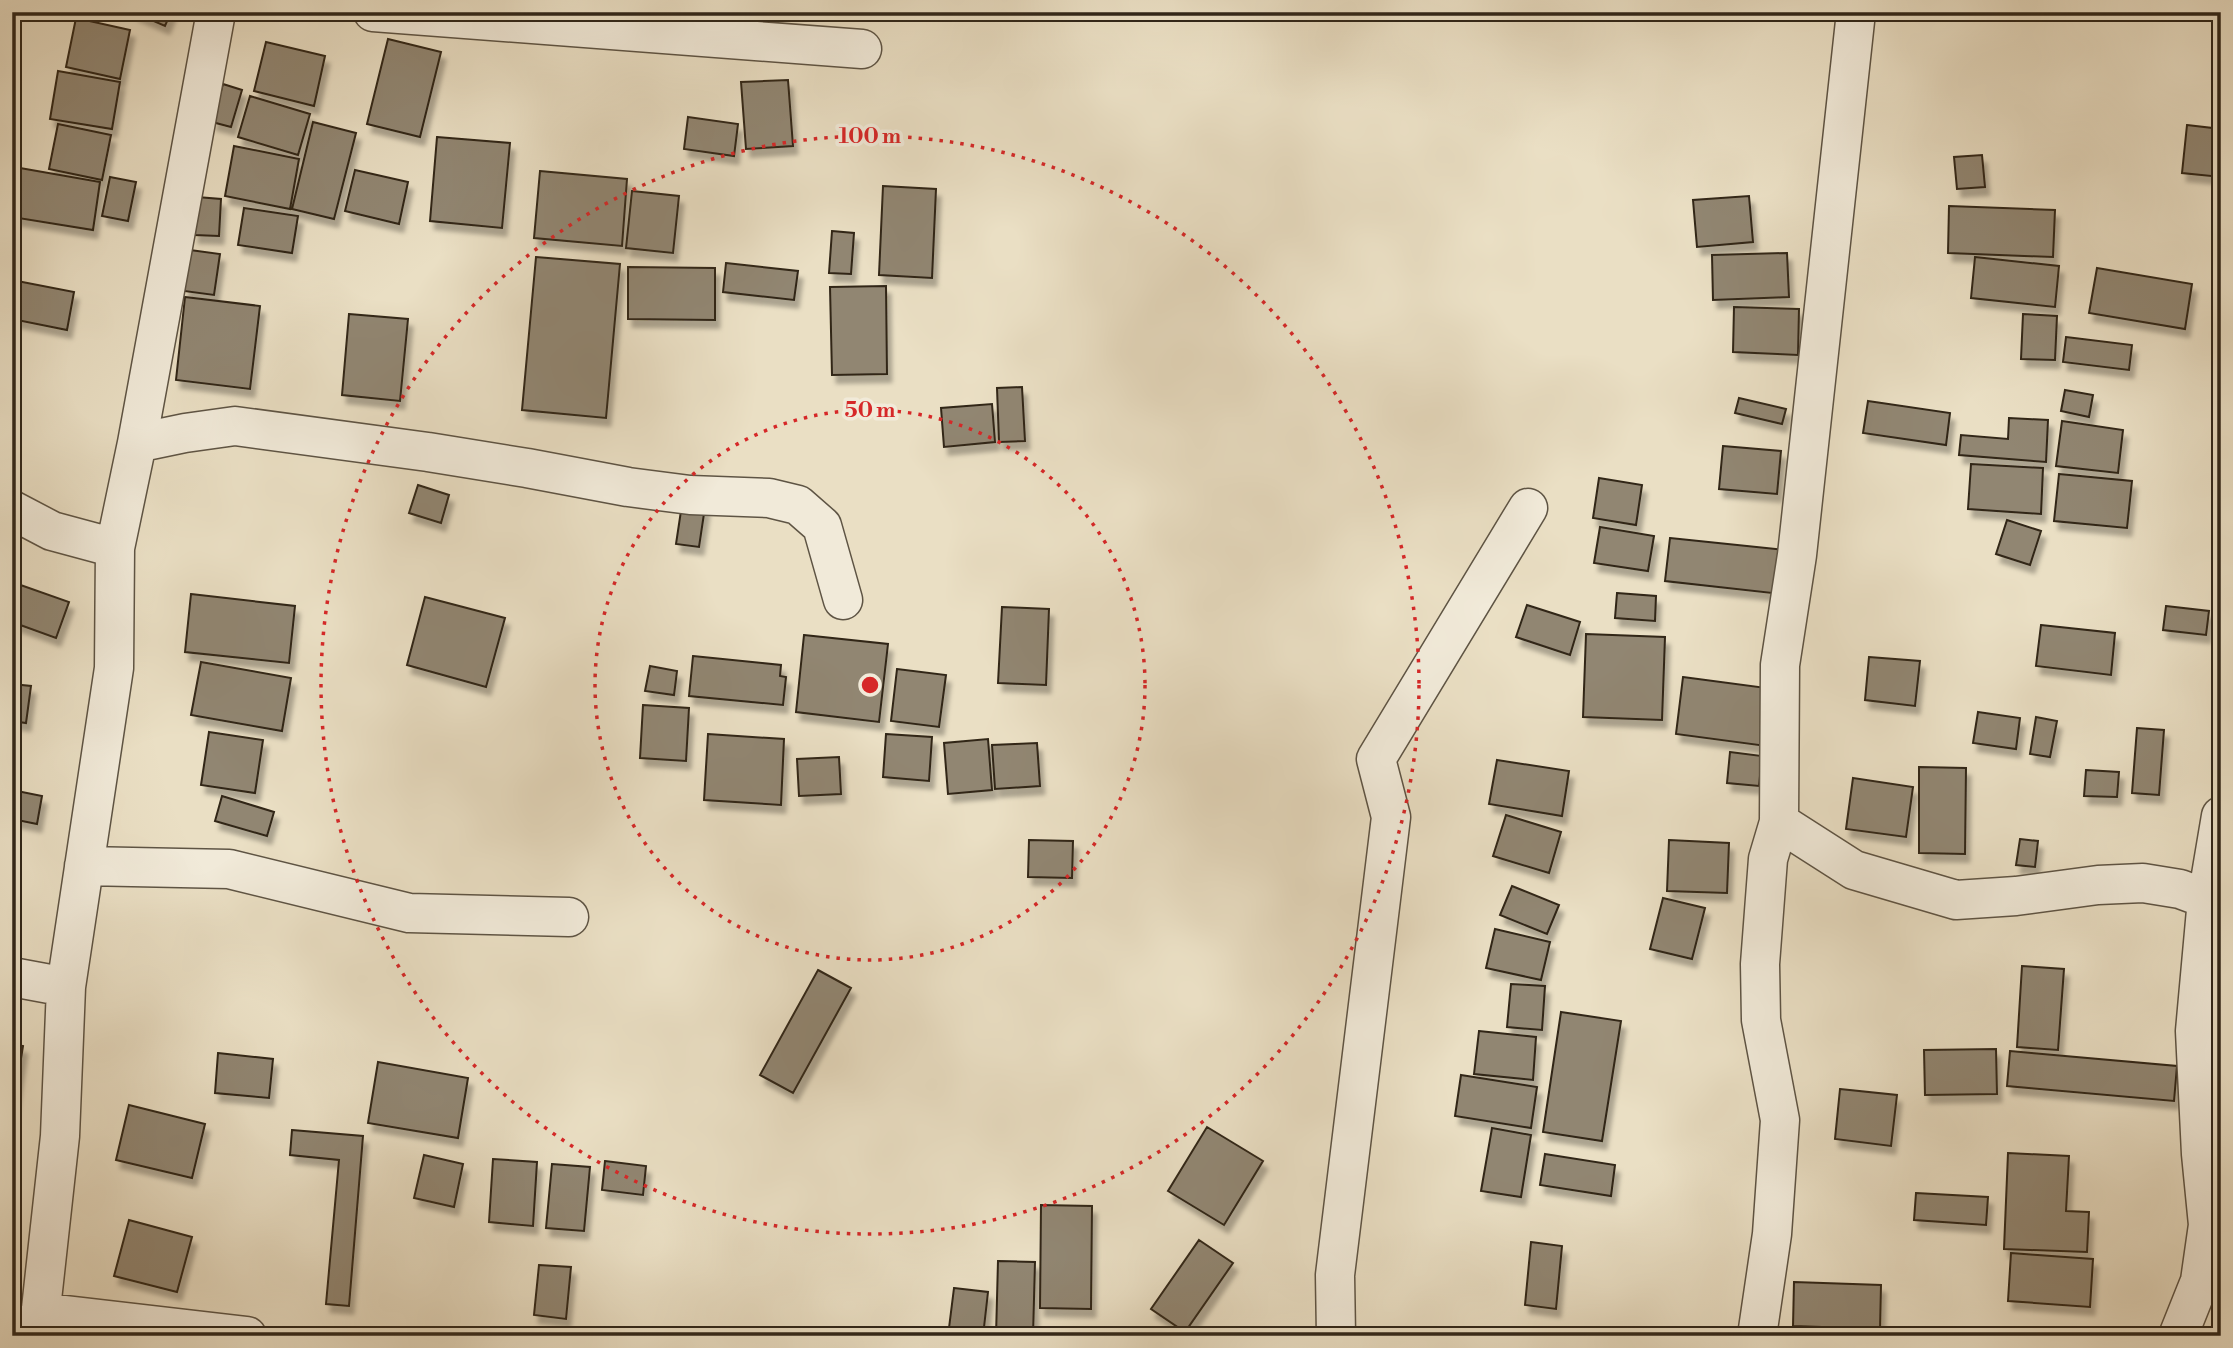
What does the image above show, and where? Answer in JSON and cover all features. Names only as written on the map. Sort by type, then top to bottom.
[{"type":"street","points":[[216,12],[137,443],[115,548],[114,668],[66,987],[60,1136],[39,1324],[247,1336]]},
{"type":"street","points":[[373,12],[862,49]]},
{"type":"street","points":[[1757,1336],[1772,1234],[1780,1120],[1761,1020],[1760,964],[1768,859],[1779,822],[1780,665],[1797,555],[1856,12]]},
{"type":"street","points":[[137,443],[235,426],[440,454],[628,487],[690,495],[769,498],[798,505],[822,526],[843,600]]},
{"type":"street","points":[[1336,1336],[1335,1275],[1391,817],[1377,759],[1528,508]]},
{"type":"street","points":[[12,510],[52,531],[115,548]]},
{"type":"street","points":[[2178,1336],[2210,1276],[2195,1031],[2207,899],[2221,816]]},
{"type":"street","points":[[1779,822],[1854,870],[1956,900],[2143,883],[2180,889],[2207,899]]},
{"type":"street","points":[[84,866],[229,869],[409,913],[569,917]]},
{"type":"street","points":[[12,977],[66,987]]},
{"type":"building","points":[[133,12],[171,12],[165,26]]},
{"type":"building","points":[[76,18],[130,30],[120,79],[66,67]]},
{"type":"building","points":[[388,39],[441,52],[420,137],[367,124]]},
{"type":"building","points":[[266,42],[325,56],[314,106],[254,91]]},
{"type":"building","points":[[58,71],[120,82],[112,129],[50,119]]},
{"type":"building","points":[[788,80],[793,146],[746,149],[741,82]]},
{"type":"building","points":[[223,84],[242,90],[231,127],[212,122]]},
{"type":"building","points":[[250,96],[310,114],[298,155],[238,137]]},
{"type":"building","points":[[688,117],[738,124],[734,156],[684,149]]},
{"type":"building","points":[[313,122],[356,133],[334,219],[292,209]]},
{"type":"building","points":[[58,124],[111,135],[102,180],[49,169]]},
{"type":"building","points":[[2187,125],[2221,129],[2221,177],[2182,173]]},
{"type":"building","points":[[437,137],[510,143],[502,228],[430,221]]},
{"type":"building","points":[[234,146],[299,159],[290,209],[225,196]]},
{"type":"building","points":[[1982,155],[1985,187],[1957,189],[1954,157]]},
{"type":"building","points":[[20,168],[100,182],[93,230],[12,217]]},
{"type":"building","points":[[355,170],[408,182],[399,224],[345,211]]},
{"type":"building","points":[[540,171],[627,179],[622,246],[534,238]]},
{"type":"building","points":[[110,177],[136,182],[128,221],[102,216]]},
{"type":"building","points":[[883,186],[936,189],[932,278],[879,275]]},
{"type":"building","points":[[632,191],[679,196],[673,253],[626,248]]},
{"type":"building","points":[[1749,196],[1753,242],[1697,247],[1693,200]]},
{"type":"building","points":[[197,197],[221,199],[219,236],[194,235]]},
{"type":"building","points":[[1949,206],[2055,210],[2053,257],[1948,253]]},
{"type":"building","points":[[244,208],[298,216],[292,253],[238,245]]},
{"type":"building","points":[[832,231],[854,233],[851,274],[829,273]]},
{"type":"building","points":[[190,250],[220,254],[214,295],[184,291]]},
{"type":"building","points":[[1787,253],[1789,297],[1713,300],[1712,255]]},
{"type":"building","points":[[536,257],[620,264],[606,418],[522,410]]},
{"type":"building","points":[[1975,257],[2059,266],[2055,307],[1971,298]]},
{"type":"building","points":[[726,263],[798,271],[794,300],[723,292]]},
{"type":"building","points":[[628,267],[715,268],[715,320],[628,319]]},
{"type":"building","points":[[2097,268],[2192,284],[2185,329],[2089,313]]},
{"type":"building","points":[[12,280],[74,292],[67,330],[12,319]]},
{"type":"building","points":[[886,286],[887,374],[832,375],[830,287]]},
{"type":"building","points":[[185,297],[260,306],[250,389],[176,380]]},
{"type":"building","points":[[1734,307],[1799,309],[1798,355],[1733,352]]},
{"type":"building","points":[[349,314],[408,319],[400,401],[342,395]]},
{"type":"building","points":[[2023,314],[2057,316],[2055,360],[2021,359]]},
{"type":"building","points":[[2066,337],[2132,345],[2129,370],[2063,362]]},
{"type":"building","points":[[1022,387],[1025,441],[999,442],[997,388]]},
{"type":"building","points":[[2065,390],[2093,395],[2089,417],[2061,411]]},
{"type":"building","points":[[1739,398],[1786,409],[1782,424],[1735,413]]},
{"type":"building","points":[[1868,401],[1950,413],[1946,445],[1863,433]]},
{"type":"building","points":[[992,404],[995,442],[944,447],[941,408]]},
{"type":"building","points":[[2009,418],[2048,420],[2046,462],[1959,455],[1961,435],[2008,439]]},
{"type":"building","points":[[2062,421],[2123,430],[2118,473],[2056,466]]},
{"type":"building","points":[[1723,446],[1781,451],[1777,494],[1719,489]]},
{"type":"building","points":[[1971,464],[2043,468],[2041,514],[1968,509]]},
{"type":"building","points":[[2059,474],[2132,481],[2127,528],[2054,521]]},
{"type":"building","points":[[1599,478],[1642,485],[1636,525],[1593,518]]},
{"type":"building","points":[[418,485],[449,495],[441,523],[409,513]]},
{"type":"building","points":[[682,504],[705,507],[699,547],[676,544]]},
{"type":"building","points":[[2007,520],[2041,531],[2030,565],[1996,554]]},
{"type":"building","points":[[1600,527],[1654,536],[1648,571],[1594,563]]},
{"type":"building","points":[[1670,538],[1785,550],[1781,594],[1665,581]]},
{"type":"building","points":[[12,582],[69,602],[56,638],[12,622]]},
{"type":"building","points":[[1617,593],[1656,596],[1655,621],[1615,618]]},
{"type":"building","points":[[191,594],[295,606],[289,663],[185,652]]},
{"type":"building","points":[[425,597],[505,618],[486,687],[407,665]]},
{"type":"building","points":[[1527,605],[1580,622],[1570,655],[1516,637]]},
{"type":"building","points":[[2166,606],[2209,611],[2206,635],[2163,630]]},
{"type":"building","points":[[1002,607],[1049,609],[1046,685],[998,683]]},
{"type":"building","points":[[2041,625],[2115,633],[2111,675],[2036,666]]},
{"type":"building","points":[[1586,634],[1665,637],[1662,720],[1583,717]]},
{"type":"building","points":[[804,635],[888,644],[879,722],[796,712]]},
{"type":"building","points":[[693,656],[781,665],[780,676],[786,677],[783,705],[689,696]]},
{"type":"building","points":[[1869,657],[1920,661],[1915,706],[1865,700]]},
{"type":"building","points":[[201,662],[291,678],[282,731],[191,715]]},
{"type":"building","points":[[650,666],[677,671],[674,695],[645,691]]},
{"type":"building","points":[[897,669],[946,675],[939,727],[891,721]]},
{"type":"building","points":[[1683,677],[1774,689],[1766,746],[1676,734]]},
{"type":"building","points":[[12,684],[31,686],[26,723],[12,721]]},
{"type":"building","points":[[643,705],[689,708],[686,761],[640,758]]},
{"type":"building","points":[[1978,712],[2020,718],[2016,749],[1973,743]]},
{"type":"building","points":[[2036,717],[2057,721],[2050,757],[2030,754]]},
{"type":"building","points":[[2137,728],[2164,730],[2159,795],[2132,793]]},
{"type":"building","points":[[209,732],[263,740],[255,793],[201,785]]},
{"type":"building","points":[[708,734],[784,739],[781,805],[704,800]]},
{"type":"building","points":[[886,734],[932,737],[929,781],[883,777]]},
{"type":"building","points":[[988,739],[992,790],[948,794],[944,743]]},
{"type":"building","points":[[1037,743],[1040,786],[995,789],[992,745]]},
{"type":"building","points":[[1730,752],[1762,756],[1759,786],[1727,783]]},
{"type":"building","points":[[839,757],[841,794],[799,796],[797,759]]},
{"type":"building","points":[[1497,760],[1569,771],[1562,816],[1489,804]]},
{"type":"building","points":[[1919,767],[1966,768],[1965,854],[1919,853]]},
{"type":"building","points":[[2086,770],[2119,772],[2117,797],[2084,796]]},
{"type":"building","points":[[1853,778],[1913,787],[1906,837],[1846,829]]},
{"type":"building","points":[[12,790],[42,796],[37,824],[12,819]]},
{"type":"building","points":[[222,796],[274,812],[267,836],[215,821]]},
{"type":"building","points":[[1506,815],[1561,832],[1549,873],[1493,856]]},
{"type":"building","points":[[2020,839],[2038,841],[2035,867],[2016,865]]},
{"type":"building","points":[[1029,840],[1073,841],[1072,878],[1028,877]]},
{"type":"building","points":[[1669,840],[1729,843],[1727,893],[1667,891]]},
{"type":"building","points":[[1512,886],[1559,905],[1547,934],[1500,915]]},
{"type":"building","points":[[1663,898],[1705,908],[1692,959],[1650,949]]},
{"type":"building","points":[[1495,929],[1550,942],[1541,980],[1486,968]]},
{"type":"building","points":[[2022,966],[2064,969],[2058,1050],[2017,1047]]},
{"type":"building","points":[[818,970],[851,988],[793,1093],[760,1075]]},
{"type":"building","points":[[1511,984],[1545,986],[1542,1030],[1507,1027]]},
{"type":"building","points":[[1561,1012],[1621,1021],[1602,1141],[1543,1132]]},
{"type":"building","points":[[1479,1031],[1536,1037],[1533,1080],[1474,1074]]},
{"type":"building","points":[[12,1044],[23,1046],[12,1115]]},
{"type":"building","points":[[1996,1049],[1997,1094],[1925,1095],[1924,1050]]},
{"type":"building","points":[[2010,1051],[2177,1066],[2174,1101],[2007,1086]]},
{"type":"building","points":[[218,1053],[273,1059],[269,1098],[215,1093]]},
{"type":"building","points":[[378,1062],[468,1078],[458,1138],[368,1123]]},
{"type":"building","points":[[1461,1075],[1537,1087],[1531,1128],[1455,1116]]},
{"type":"building","points":[[1840,1089],[1897,1095],[1891,1146],[1835,1139]]},
{"type":"building","points":[[129,1105],[205,1124],[192,1178],[116,1160]]},
{"type":"building","points":[[1207,1127],[1263,1161],[1224,1225],[1168,1191]]},
{"type":"building","points":[[1492,1128],[1531,1135],[1521,1197],[1481,1191]]},
{"type":"building","points":[[292,1130],[363,1136],[349,1306],[326,1304],[339,1160],[290,1155]]},
{"type":"building","points":[[2008,1153],[2069,1156],[2066,1211],[2089,1212],[2087,1252],[2004,1249]]},
{"type":"building","points":[[1545,1154],[1615,1165],[1611,1196],[1540,1185]]},
{"type":"building","points":[[424,1155],[463,1164],[454,1207],[414,1198]]},
{"type":"building","points":[[493,1159],[537,1162],[533,1226],[489,1222]]},
{"type":"building","points":[[605,1161],[646,1166],[643,1195],[602,1190]]},
{"type":"building","points":[[552,1164],[590,1167],[584,1231],[546,1228]]},
{"type":"building","points":[[1916,1193],[1988,1197],[1986,1225],[1914,1220]]},
{"type":"building","points":[[1041,1205],[1092,1206],[1091,1309],[1040,1308]]},
{"type":"building","points":[[129,1220],[192,1237],[177,1292],[114,1276]]},
{"type":"building","points":[[1199,1240],[1233,1263],[1185,1332],[1151,1309]]},
{"type":"building","points":[[1531,1242],[1562,1246],[1556,1309],[1525,1305]]},
{"type":"building","points":[[2011,1253],[2093,1259],[2090,1307],[2008,1301]]},
{"type":"building","points":[[998,1261],[1035,1262],[1033,1336],[996,1336]]},
{"type":"building","points":[[539,1265],[571,1267],[566,1319],[534,1315]]},
{"type":"building","points":[[1794,1282],[1881,1285],[1880,1329],[1793,1326]]},
{"type":"building","points":[[954,1288],[988,1292],[983,1336],[948,1336]]},
{"type":"building","points":[[12,1299],[30,1303],[23,1336],[12,1336]]}]
